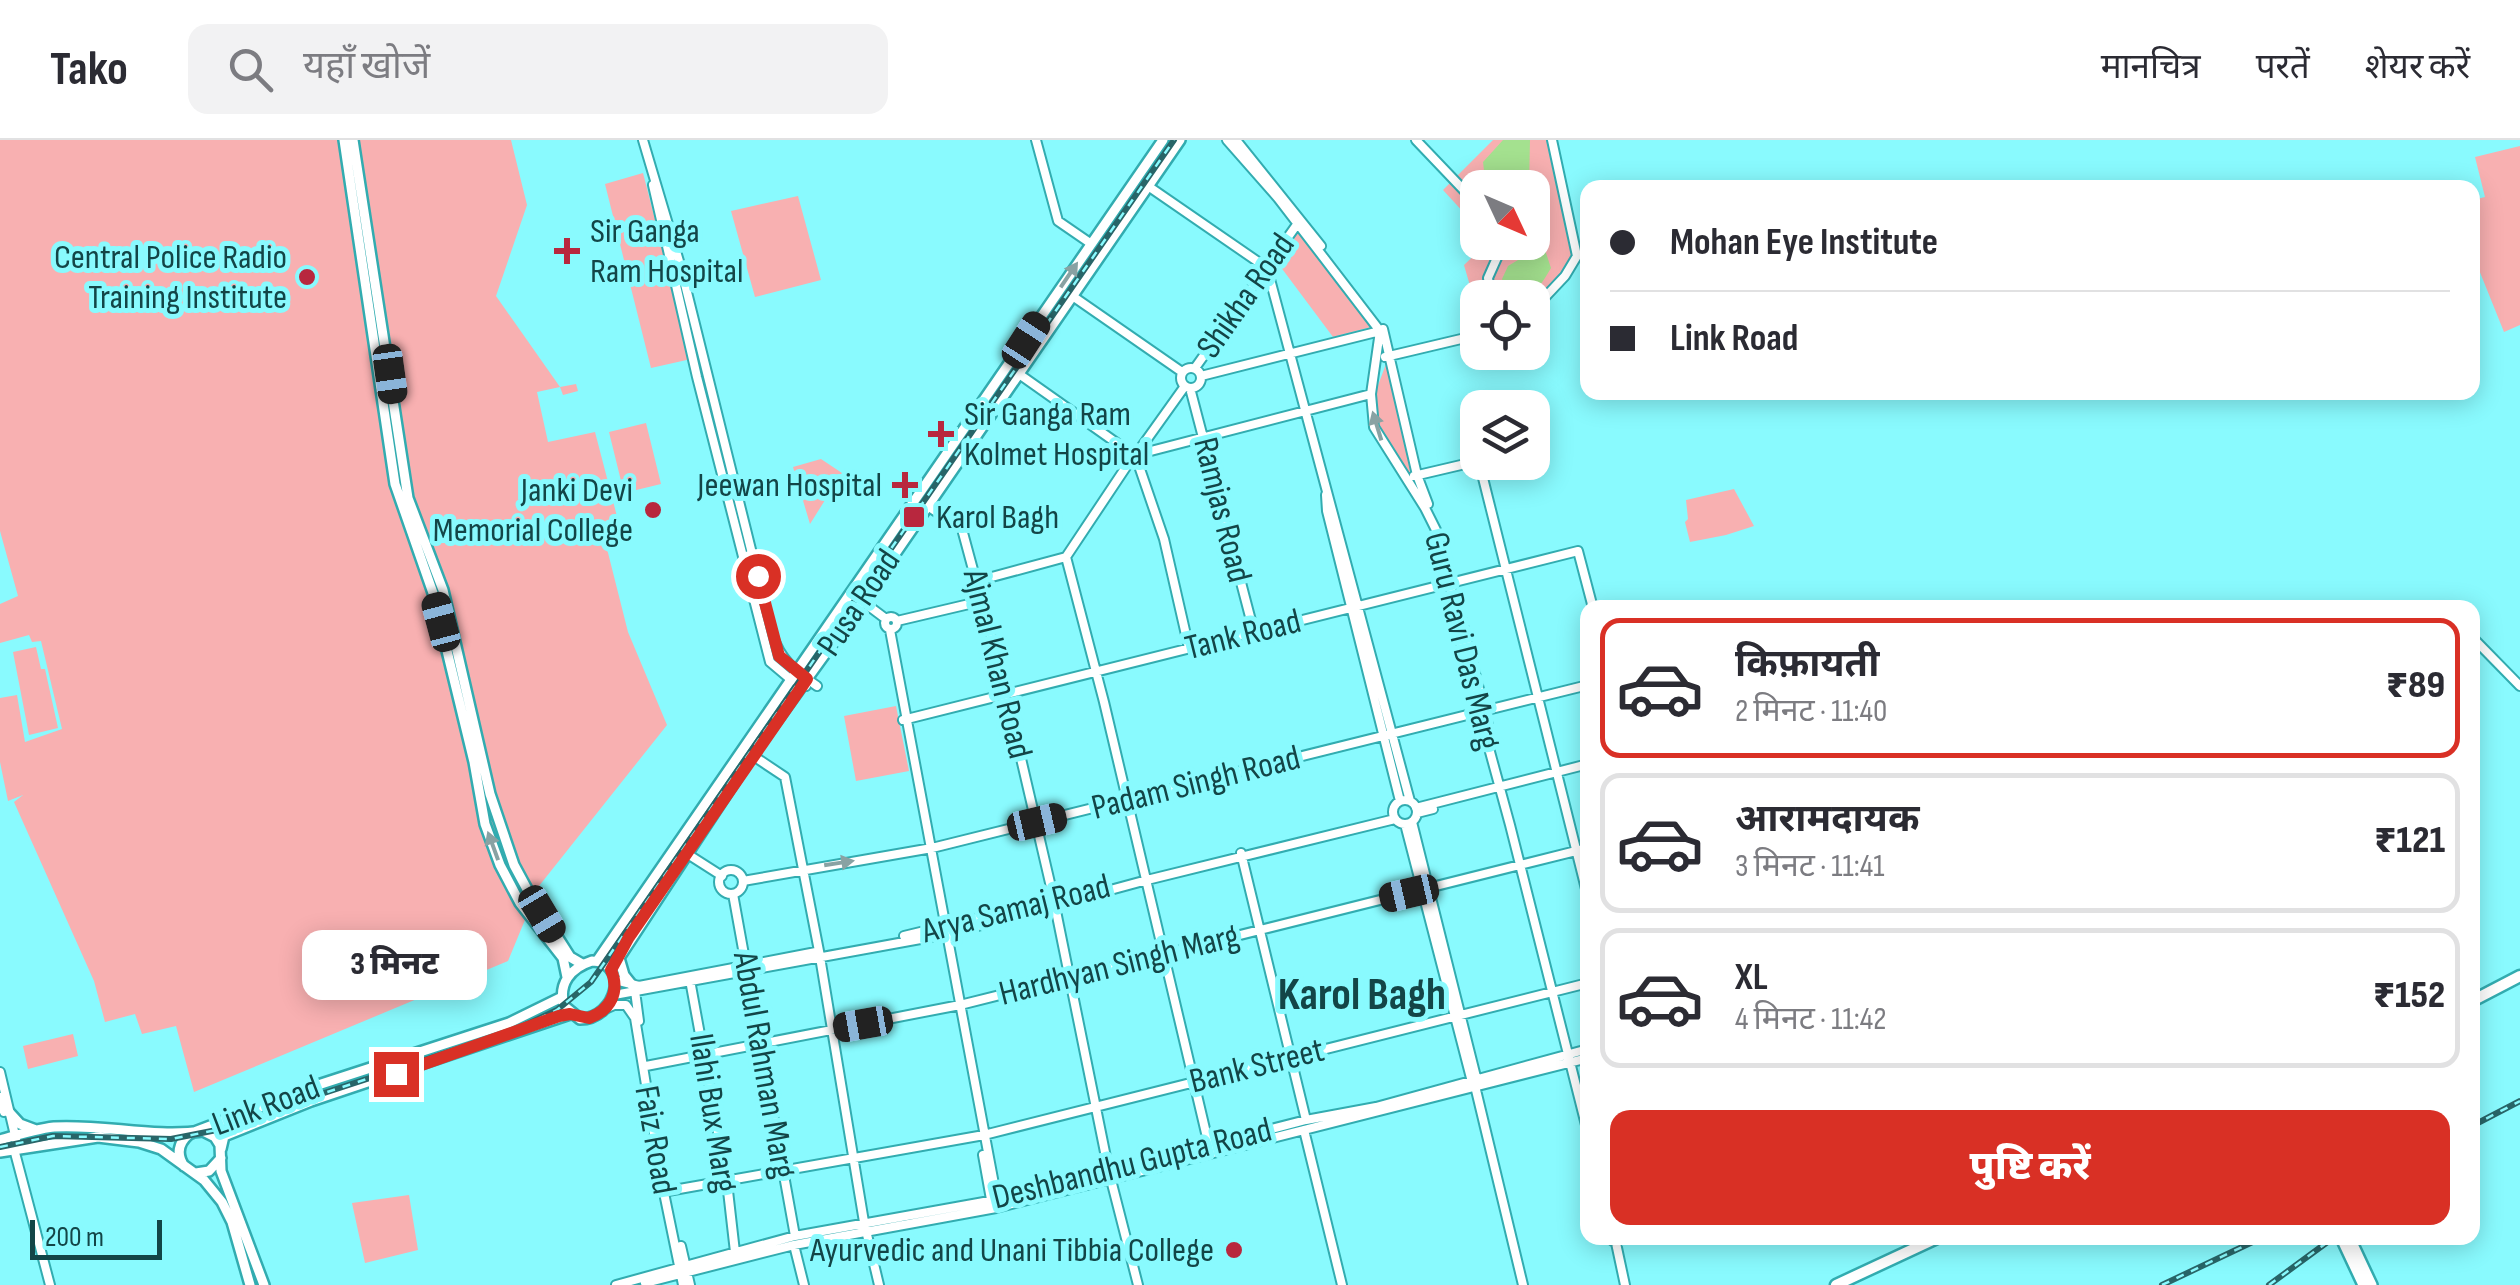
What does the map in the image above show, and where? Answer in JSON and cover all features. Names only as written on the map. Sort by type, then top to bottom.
[{"type":"main road","points":[[344,140],[395,484],[438,591],[490,794],[514,865],[570,957],[582,964]]},
{"type":"main road","points":[[354,140],[413,524]]},
{"type":"main road","name":"Pusa Road","points":[[597,961],[1163,140]]},
{"type":"main road","name":"Pusa Road","points":[[613,975],[618,955],[752,755],[1180,140]]},
{"type":"main road","points":[[961,412],[974,414]]},
{"type":"main road","points":[[438,591],[492,847],[520,903],[562,958],[568,977]]},
{"type":"main road","points":[[618,955],[633,989]]},
{"type":"main road","points":[[597,961],[613,975],[614,995],[605,1010],[586,1019],[570,1014],[562,997],[568,977],[582,964],[597,961]]},
{"type":"main road","points":[[2480,993],[2520,973]]},
{"type":"main road","name":"Link Road","points":[[195,1132],[316,1086],[510,1023],[562,997]]},
{"type":"main road","name":"Link Road","points":[[221,1153],[224,1136],[311,1101],[570,1014]]},
{"type":"main road","points":[[9,1112],[24,1127],[39,1130]]},
{"type":"main road","points":[[9,1137],[39,1130],[99,1128],[212,1134],[221,1153],[220,1172],[264,1285]]},
{"type":"main road","points":[[184,1166],[180,1146],[185,1137],[195,1132]]},
{"type":"main road","points":[[10,1150],[98,1137],[152,1146],[196,1173],[222,1202],[232,1222],[250,1285]]},
{"type":"main road","points":[[196,1173],[209,1171],[221,1153]]},
{"type":"main road","points":[[1836,1285],[1922,1245]]},
{"type":"main road","points":[[1850,1285],[1937,1245]]},
{"type":"main road","points":[[2344,1245],[2363,1285]]},
{"type":"main road","points":[[2353,1245],[2372,1285]]},
{"type":"street","points":[[642,140],[666,212],[770,662],[805,683]]},
{"type":"street","points":[[1036,140],[1058,221],[1090,243]]},
{"type":"street","points":[[1182,372],[1289,354],[1380,331],[1298,223],[1228,140]]},
{"type":"street","name":"Guru Ravi Das Marg","points":[[1236,140],[1283,195],[1379,323],[1417,475],[1440,528],[1481,711],[1580,1101]]},
{"type":"street","points":[[1417,140],[1460,185]]},
{"type":"street","points":[[1550,292],[1577,256],[1552,140]]},
{"type":"street","points":[[1432,155],[1433,142]]},
{"type":"street","points":[[1148,186],[1267,268],[1410,812],[1523,1285]]},
{"type":"street","name":"Shikha Road","points":[[1198,372],[1298,223]]},
{"type":"street","points":[[1072,296],[1182,372]]},
{"type":"street","name":"Guru Ravi Das Marg","points":[[1380,331],[1371,394],[1376,432],[1433,521],[1452,583]]},
{"type":"street","points":[[1378,360],[1460,339]]},
{"type":"street","points":[[1182,372],[1181,380],[1188,387],[1200,384],[1198,372]]},
{"type":"street","points":[[1018,374],[1128,451],[1164,540],[1188,648]]},
{"type":"street","name":"Shikha Road","points":[[1134,462],[1188,387]]},
{"type":"street","name":"Ramjas Road","points":[[1188,387],[1254,632]]},
{"type":"street","points":[[1128,451],[1203,438],[1371,394]]},
{"type":"street","points":[[977,582],[1066,557],[1134,462]]},
{"type":"street","points":[[1405,479],[1460,465]]},
{"type":"street","points":[[1483,480],[1580,866]]},
{"type":"street","name":"Ajmal Khan Road","points":[[926,505],[962,528],[977,582],[1037,822],[1110,1175],[1138,1285]]},
{"type":"street","name":"Tank Road","points":[[906,719],[1578,551],[1591,600]]},
{"type":"street","points":[[1066,557],[1128,800],[1208,1151]]},
{"type":"street","points":[[862,601],[886,619]]},
{"type":"street","points":[[897,621],[982,601]]},
{"type":"street","points":[[886,619],[892,617],[897,621]]},
{"type":"street","points":[[886,619],[995,1204]]},
{"type":"street","points":[[890,630],[897,621]]},
{"type":"street","points":[[2480,644],[2520,686]]},
{"type":"street","name":"Padam Singh Road","points":[[743,881],[930,848],[1580,686]]},
{"type":"street","points":[[752,755],[784,777],[878,1285]]},
{"type":"street","points":[[1410,812],[1394,806],[1394,817],[1580,768]]},
{"type":"street","name":"Arya Samaj Road","points":[[690,978],[946,931],[1394,817]]},
{"type":"street","name":"Hardhyan Singh Marg","points":[[646,1066],[958,1005],[1580,850]]},
{"type":"street","points":[[686,853],[722,876]]},
{"type":"street","points":[[1241,855],[1342,1285]]},
{"type":"street","points":[[732,871],[743,881],[741,888],[733,894],[726,893],[720,887],[722,876],[732,871]]},
{"type":"street","name":"Abdul Rahman Marg","points":[[733,894],[804,1285]]},
{"type":"street","points":[[613,975],[633,989],[683,1268]]},
{"type":"street","points":[[614,995],[690,978]]},
{"type":"street","name":"Ilahi Bux Marg","points":[[690,978],[727,1182],[735,1252]]},
{"type":"street","name":"Bank Street","points":[[668,1191],[982,1136],[1580,985]]},
{"type":"street","name":"Faiz Road","points":[[605,1010],[620,1004],[632,1012],[685,1285]]},
{"type":"street","name":"Deshbandhu Gupta Road","points":[[636,1285],[735,1252],[995,1204],[1475,1085],[1580,1053]]},
{"type":"street","name":"Deshbandhu Gupta Road","points":[[1569,1058],[1580,1058]]},
{"type":"street","points":[[0,1072],[9,1112],[10,1150],[50,1285]]},
{"type":"street","points":[[0,1096],[9,1137]]},
{"type":"street","name":"Deshbandhu Gupta Road","points":[[616,1285],[794,1240]]},
{"type":"street","points":[[1617,1245],[1626,1285]]},
{"type":"street","points":[[666,1277],[685,1285]]},
{"type":"shaded area","points":[[0,140],[511,140],[527,205],[496,296],[560,387],[537,392],[548,442],[595,432],[620,528],[603,533],[628,632],[667,725],[539,886],[508,961],[194,1092],[176,1026],[142,1034],[135,1014],[105,1022],[94,981],[14,802],[23,795],[8,801],[0,762],[0,698],[17,695],[25,742],[62,729],[41,641],[32,642],[29,635],[0,643],[0,604],[18,596],[0,531]]},
{"type":"shaded area","points":[[1493,140],[1548,140],[1575,260],[1550,288],[1550,280],[1468,280],[1464,265],[1469,260],[1550,260],[1550,170],[1463,170]]},
{"type":"shaded area","points":[[1503,140],[1530,140],[1529,170],[1484,170],[1483,162]]},
{"type":"shaded area","points":[[2520,146],[2520,325],[2504,332],[2480,272],[2480,198],[2485,197],[2475,157]]},
{"type":"shaded area","points":[[643,173],[691,359],[651,368],[605,184]]},
{"type":"shaded area","points":[[1460,173],[1460,208],[1443,190]]},
{"type":"shaded area","points":[[798,196],[821,280],[755,297],[731,211]]},
{"type":"shaded area","points":[[1299,231],[1371,327],[1333,337],[1277,262]]},
{"type":"shaded area","points":[[1518,260],[1548,260],[1551,268],[1544,280],[1502,280],[1508,266]]},
{"type":"shaded area","points":[[1386,364],[1410,474],[1381,434],[1374,396]]},
{"type":"shaded area","points":[[576,384],[578,391],[563,395],[560,387]]},
{"type":"shaded area","points":[[646,423],[661,484],[624,493],[609,432]]},
{"type":"shaded area","points":[[821,459],[842,473],[810,524],[793,467]]},
{"type":"shaded area","points":[[1734,489],[1754,526],[1690,542],[1685,522],[1686,500]]},
{"type":"shaded area","points":[[36,647],[58,728],[29,735],[13,652]]},
{"type":"shaded area","points":[[896,706],[909,771],[856,781],[844,716]]},
{"type":"shaded area","points":[[73,1034],[78,1056],[28,1069],[23,1046]]},
{"type":"shaded area","points":[[409,1195],[418,1250],[365,1263],[352,1203]]},
{"type":"railway","points":[[0,1147],[53,1136],[171,1139],[237,1126],[312,1097],[513,1031],[557,1010],[591,982],[1174,140]]},
{"type":"railway","points":[[2480,1122],[2520,1101]]},
{"type":"railway","points":[[2162,1285],[2246,1245]]},
{"type":"railway","points":[[2269,1285],[2323,1245]]},
{"type":"place","name":"Sir Ganga Ram Hospital","points":[[567,251]]},
{"type":"place","name":"Central Police Radio Training Institute","points":[[307,277]]},
{"type":"place","name":"Sir Ganga Ram Kolmet Hospital","points":[[941,434]]},
{"type":"place","name":"Jeewan Hospital","points":[[905,485]]},
{"type":"place","name":"Janki Devi Memorial College","points":[[653,510]]},
{"type":"place","name":"Karol Bagh","points":[[914,517]]},
{"type":"place","name":"Ayurvedic and Unani Tibbia College","points":[[1234,1250]]},
{"type":"district","name":"Karol Bagh","points":[[1362,995]]},
{"type":"route","points":[[396,1074],[559,1016],[589,1018],[608,1005],[615,988],[611,970],[629,937],[807,679],[779,656],[758,576]]}]
